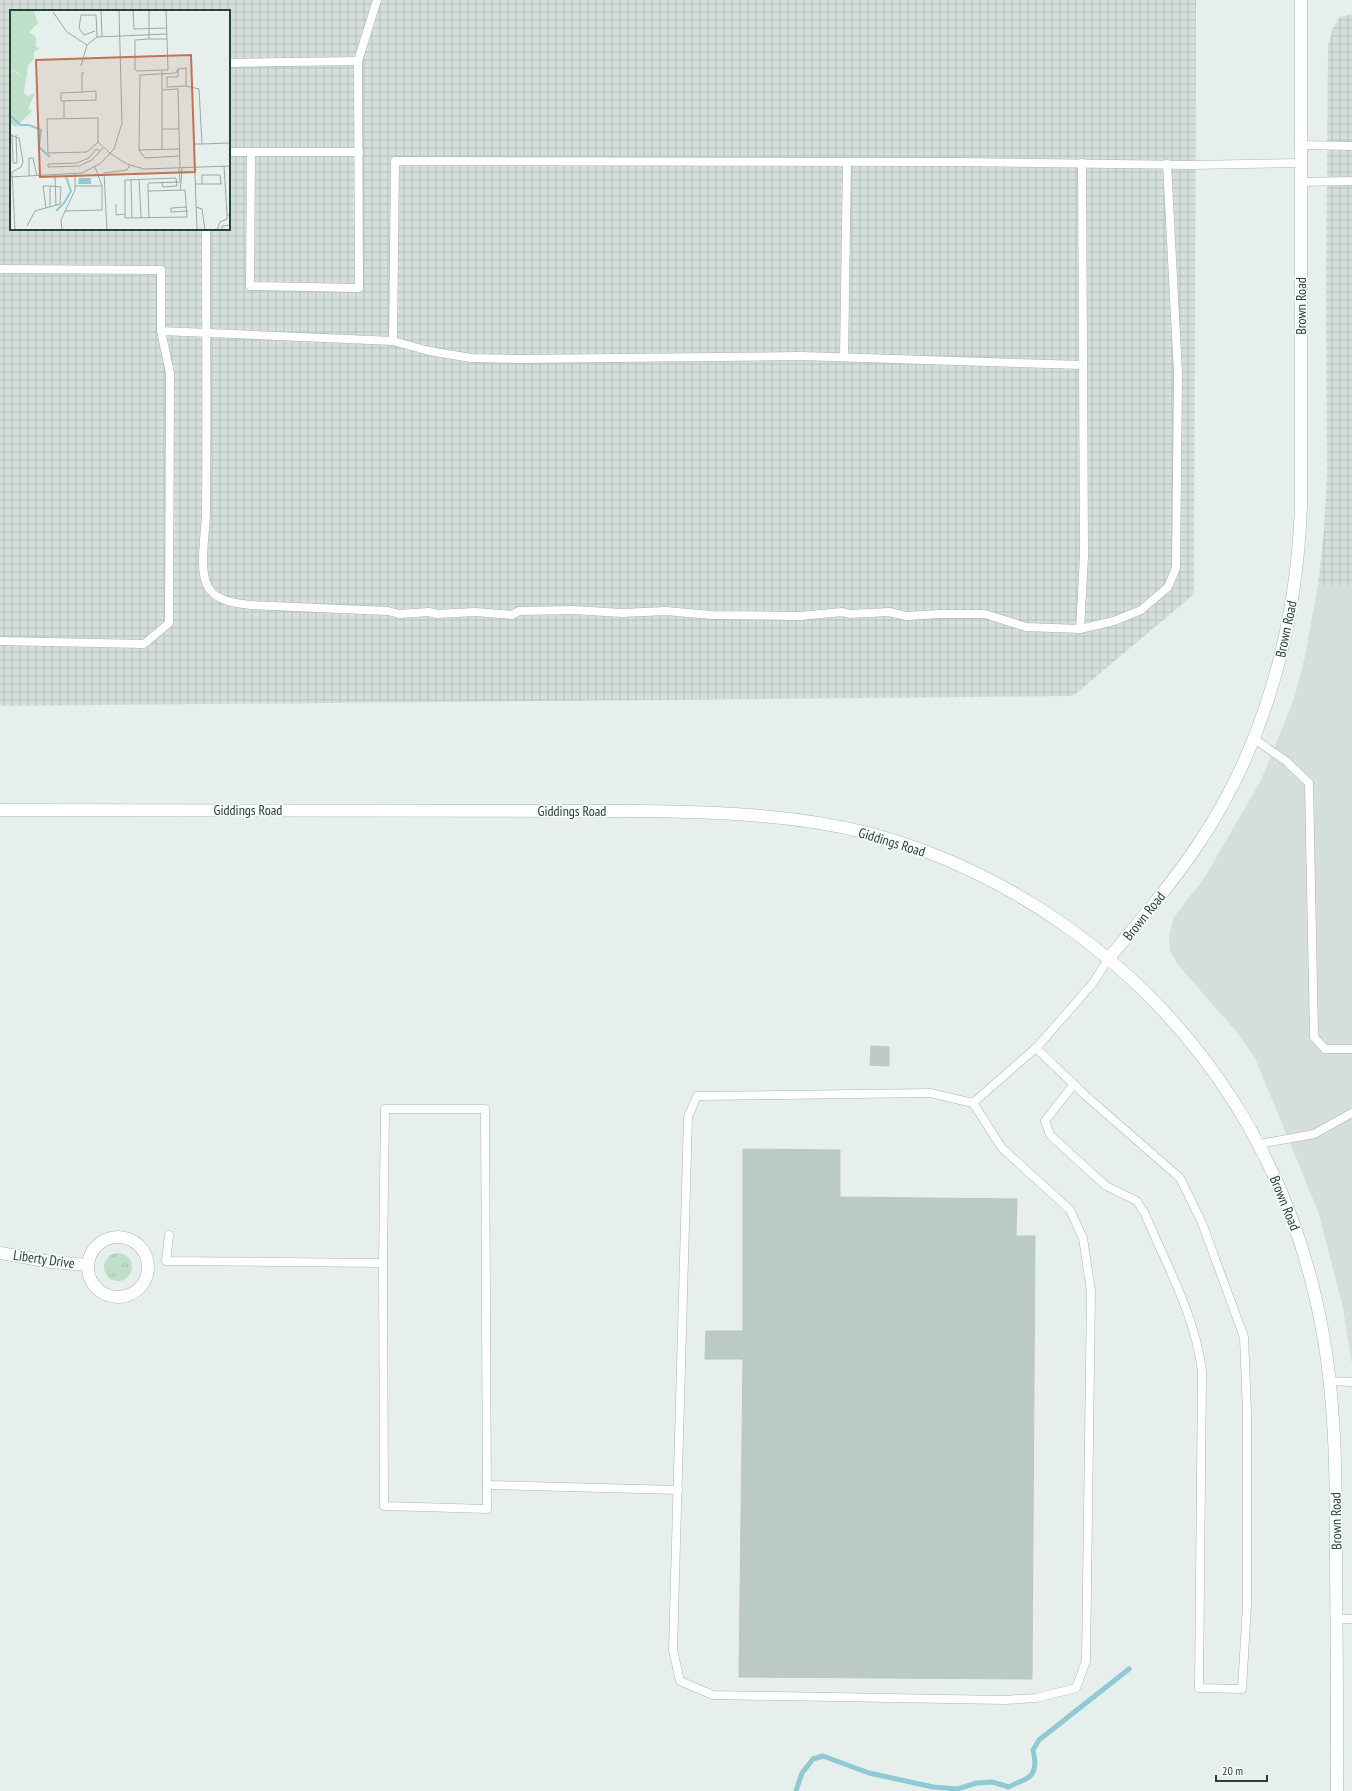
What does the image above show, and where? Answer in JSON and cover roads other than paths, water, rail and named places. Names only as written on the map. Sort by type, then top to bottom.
[{"type":"main road","name":"Brown Road","points":[[1301,0],[1301,505],[1299,550],[1294,593],[1284,641],[1269,695],[1253,738],[1226,798],[1197,846],[1164,891],[1109,958],[1153,999],[1193,1044],[1218,1076],[1259,1144],[1288,1209],[1308,1267],[1320,1320],[1329,1381],[1334,1444],[1338,1791]]},
{"type":"main road","name":"Giddings Road","points":[[0,810],[637,811],[739,813],[792,818],[830,824],[873,834],[953,862],[995,882],[1029,902],[1086,940],[1109,958]]},
{"type":"main road","name":"Liberty Drive","points":[[120,1237],[127,1238],[138,1245],[146,1256],[148,1269],[144,1282],[140,1287],[129,1295],[116,1297],[103,1293],[98,1289],[90,1278],[88,1265],[89,1258],[96,1247],[107,1239],[120,1237]]},
{"type":"main road","name":"Liberty Drive","points":[[0,1252],[51,1262],[88,1265]]},
{"type":"lane","points":[[251,152],[250,286],[359,288],[358,61],[377,0]]},
{"type":"lane","points":[[230,63],[358,61]]},
{"type":"lane","points":[[1301,145],[1352,146]]},
{"type":"lane","points":[[230,152],[358,152]]},
{"type":"lane","points":[[393,342],[395,161],[1082,163],[1192,165],[1301,163]]},
{"type":"lane","points":[[844,357],[847,163]]},
{"type":"lane","points":[[1080,629],[1084,556],[1082,163]]},
{"type":"lane","points":[[206,230],[206,514],[203,570],[207,586],[214,595],[232,602],[251,606],[388,611],[399,614],[429,612],[437,614],[475,612],[512,615],[519,611],[573,610],[622,613],[666,611],[711,615],[800,616],[842,612],[849,614],[889,612],[906,616],[985,614],[1026,627],[1080,629],[1114,621],[1140,610],[1168,587],[1176,568],[1178,373],[1167,164]]},
{"type":"lane","points":[[1301,182],[1352,181]]},
{"type":"lane","points":[[0,269],[162,270],[161,331],[170,374],[169,623],[144,644],[0,641]]},
{"type":"lane","points":[[161,331],[393,342],[429,351],[471,358],[519,359],[801,356],[1082,365]]},
{"type":"lane","points":[[1253,738],[1286,761],[1309,783],[1314,1037],[1325,1049],[1352,1049]]},
{"type":"lane","points":[[973,1103],[1036,1048],[1093,983],[1109,958]]},
{"type":"lane","points":[[1036,1048],[1074,1084],[1180,1178],[1202,1223],[1244,1337],[1247,1412],[1247,1597],[1242,1689],[1199,1688],[1202,1372],[1200,1351],[1183,1302],[1145,1214],[1137,1201],[1106,1186],[1050,1135],[1045,1121],[1074,1084]]},
{"type":"lane","points":[[930,1093],[973,1103],[1002,1148],[1070,1210],[1083,1238],[1090,1291],[1086,1661],[1076,1688],[1036,1698],[996,1700],[713,1695],[680,1681],[673,1650],[688,1117],[697,1096],[930,1093]]},
{"type":"lane","points":[[385,1109],[485,1109],[487,1509],[384,1506],[383,1263],[385,1109]]},
{"type":"lane","points":[[1259,1144],[1314,1134],[1352,1113]]},
{"type":"lane","points":[[169,1235],[166,1261],[383,1263]]},
{"type":"lane","points":[[1329,1381],[1352,1382]]},
{"type":"lane","points":[[487,1485],[678,1490]]},
{"type":"lane","points":[[1337,1619],[1352,1619]]},
{"type":"waterway","points":[[796,1791],[802,1773],[813,1759],[823,1756],[869,1773],[933,1787],[957,1789],[977,1783],[992,1782],[1009,1787],[1032,1774],[1035,1764],[1033,1750],[1039,1740],[1129,1669]]}]
